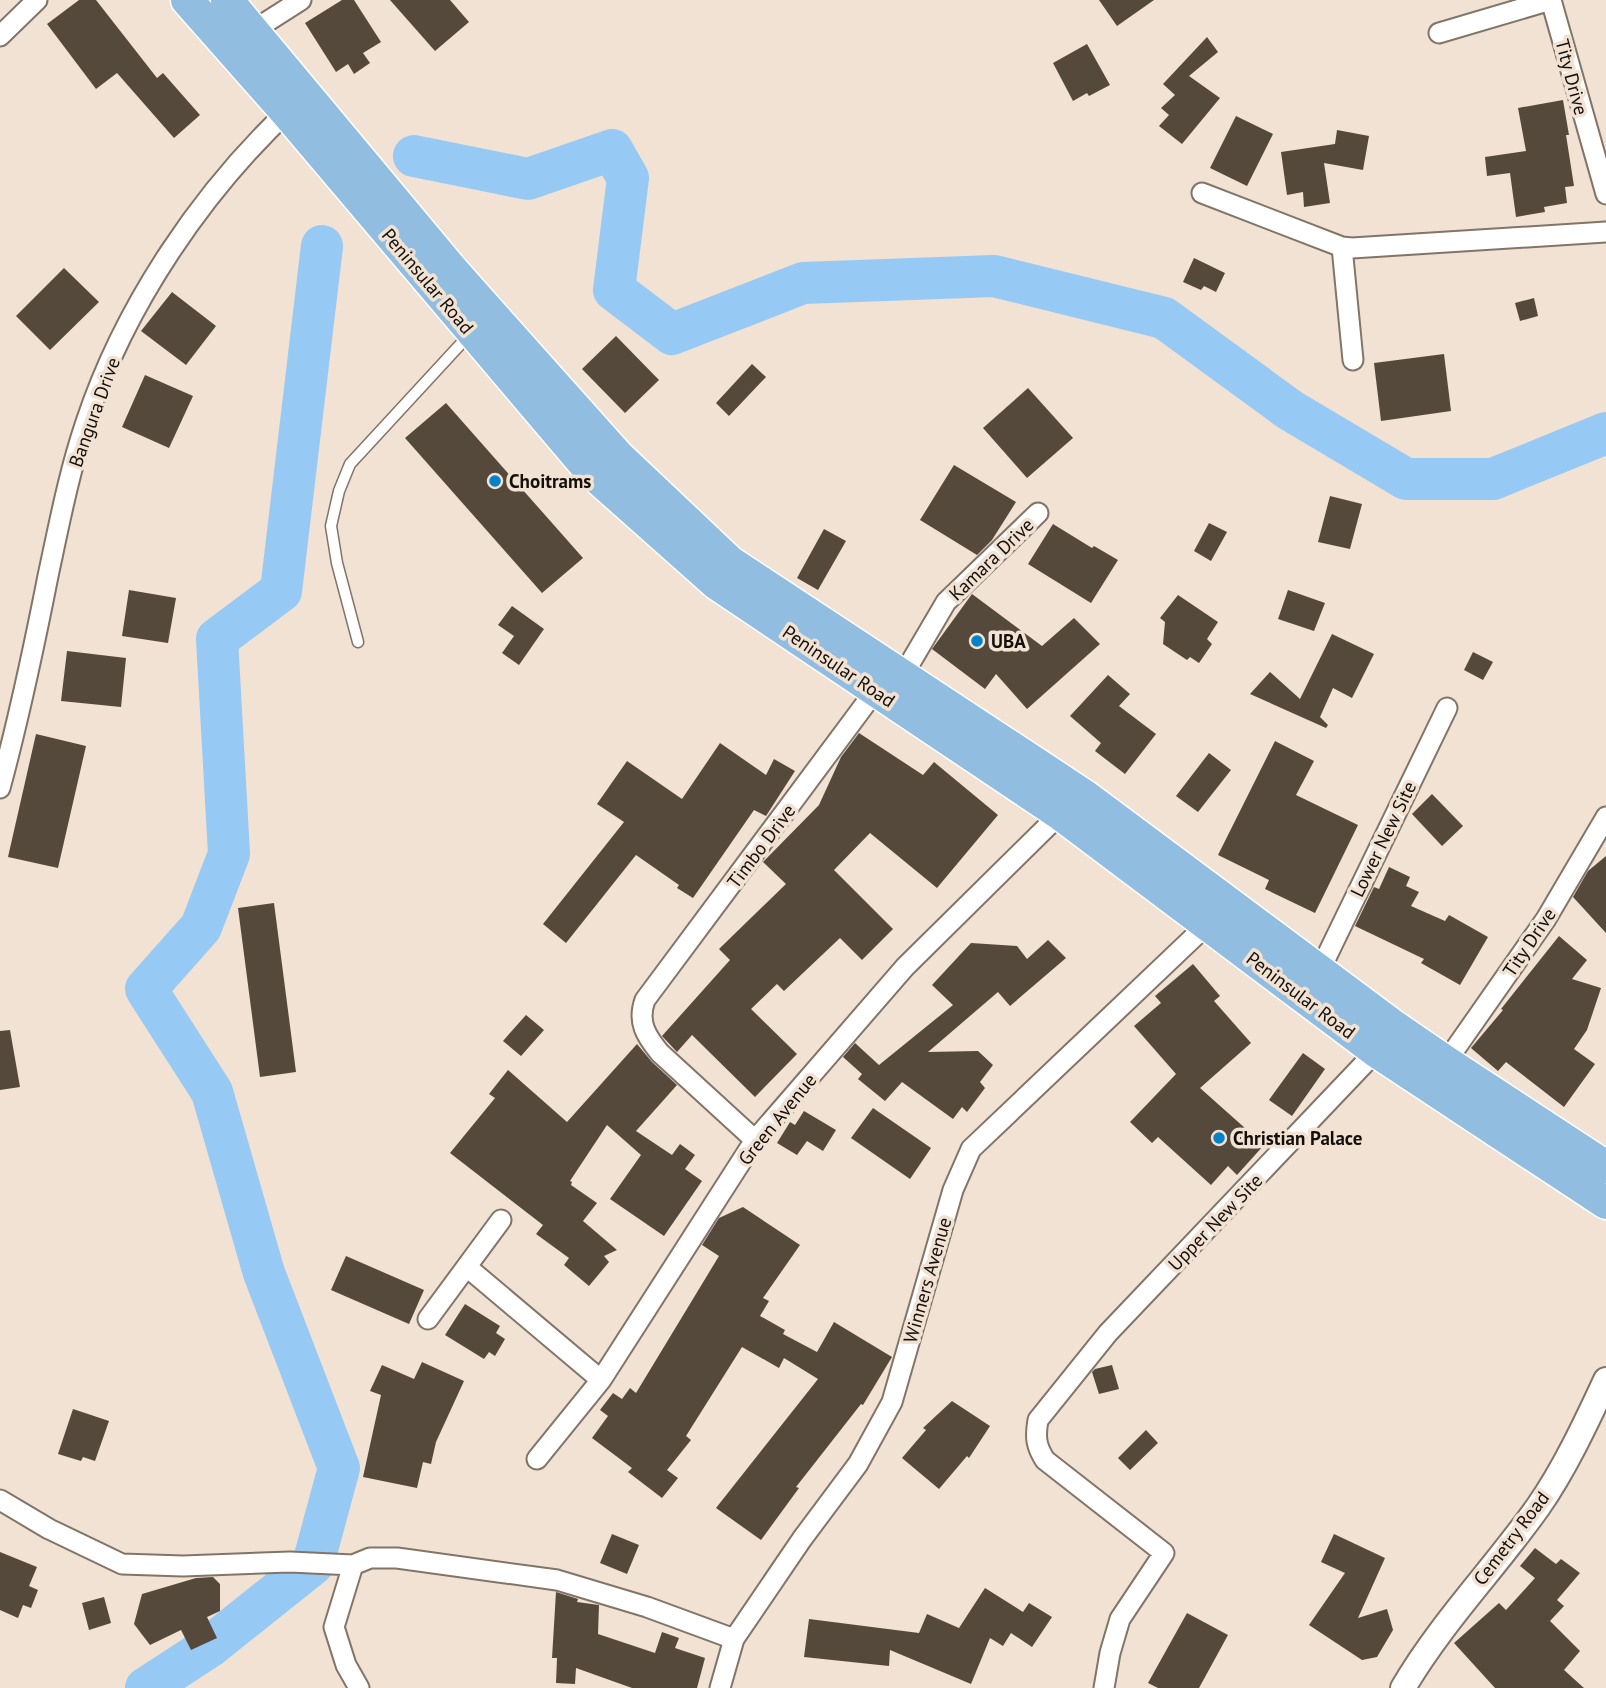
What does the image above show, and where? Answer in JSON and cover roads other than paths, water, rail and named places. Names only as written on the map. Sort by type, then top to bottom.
[{"type":"main road","name":"Peninsular Road","points":[[187,0],[296,103],[453,271],[617,455],[730,562],[1207,925],[1386,1039],[1606,1203]]},
{"type":"main road","name":"Peninsular Road","points":[[227,0],[254,30],[296,103],[472,332],[593,473],[717,584],[1086,796],[1320,970],[1386,1039],[1446,1062],[1606,1167]]},
{"type":"street","points":[[0,36],[37,0]]},
{"type":"street","points":[[254,30],[301,0]]},
{"type":"street","points":[[1439,33],[1551,0]]},
{"type":"street","name":"Tity Drive","points":[[1551,0],[1606,194]]},
{"type":"street","name":"Bangura Drive","points":[[0,788],[18,719],[66,491],[86,421],[124,331],[165,259],[223,178],[296,103]]},
{"type":"street","points":[[1202,193],[1342,247],[1606,232]]},
{"type":"street","points":[[1342,247],[1353,360]]},
{"type":"street","name":"Kamara Drive","points":[[889,684],[946,602],[1038,513]]},
{"type":"street","name":"Timbo Drive","points":[[755,1140],[660,1053],[647,1038],[641,1012],[645,1000],[889,684]]},
{"type":"street","name":"Lower New Site","points":[[1320,970],[1447,708]]},
{"type":"street","name":"Green Avenue","points":[[537,1459],[601,1380],[755,1140],[905,967],[1060,814]]},
{"type":"street","name":"Tity Drive","points":[[1446,1062],[1546,919],[1606,817]]},
{"type":"street","name":"Winners Avenue","points":[[720,1688],[734,1639],[802,1539],[858,1464],[892,1402],[953,1190],[971,1149],[1207,925],[1227,901]]},
{"type":"street","name":"Upper New Site","points":[[1104,1688],[1120,1619],[1164,1553],[1045,1460],[1035,1437],[1038,1420],[1108,1333],[1386,1039]]},
{"type":"street","points":[[428,1319],[501,1220]]},
{"type":"street","points":[[467,1267],[601,1380]]},
{"type":"street","name":"Cemetry Road","points":[[1403,1688],[1423,1654],[1539,1506],[1587,1421],[1606,1380]]},
{"type":"street","points":[[0,1500],[49,1529],[122,1564],[183,1566],[290,1562],[353,1565],[370,1558],[397,1558],[557,1580],[647,1607],[734,1639]]},
{"type":"street","points":[[353,1565],[334,1627],[346,1665],[359,1688]]},
{"type":"lane","points":[[358,642],[337,563],[331,526],[339,491],[350,464],[472,332]]},
{"type":"waterway","points":[[414,156],[528,179],[612,150],[628,178],[614,290],[672,334],[803,283],[994,276],[1164,318],[1290,410],[1406,479],[1493,479],[1606,433]]},
{"type":"waterway","points":[[146,1688],[209,1647],[313,1564],[339,1468],[264,1273],[212,1092],[146,989],[201,927],[229,854],[217,639],[281,591],[322,246]]},
{"type":"place","name":"Choitrams","points":[[495,481]]},
{"type":"place","name":"UBA","points":[[977,641]]},
{"type":"place","name":"Christian Palace","points":[[1219,1138]]}]
